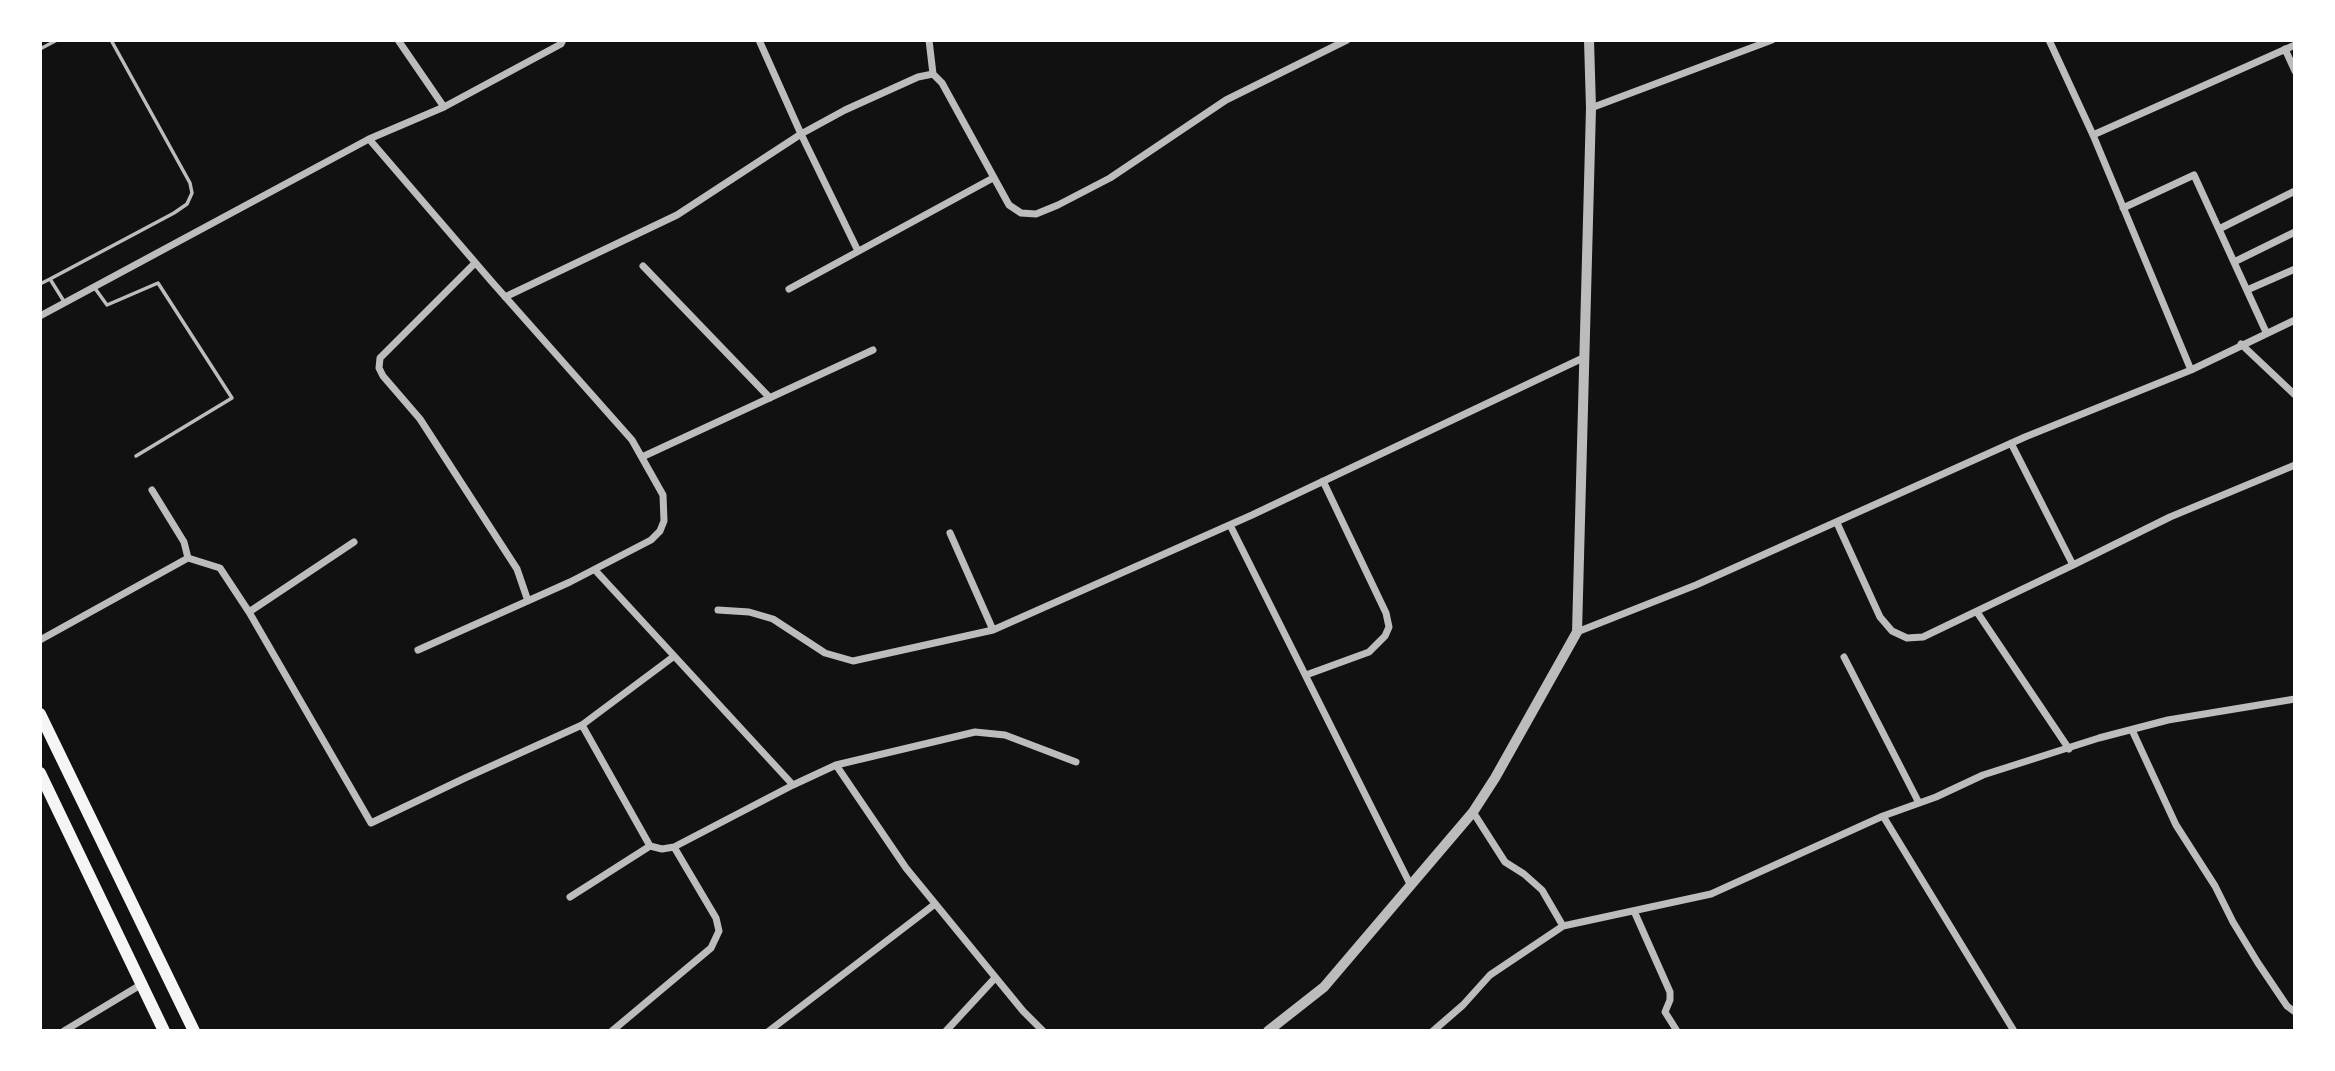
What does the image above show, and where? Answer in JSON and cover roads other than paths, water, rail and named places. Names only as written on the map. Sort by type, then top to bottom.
[{"type":"main road","points":[[40,714],[194,1031]]},
{"type":"main road","points":[[40,773],[164,1031]]},
{"type":"street","points":[[398,40],[444,107]]},
{"type":"street","points":[[40,316],[369,139],[444,107],[561,44],[563,40]]},
{"type":"street","points":[[760,40],[801,134],[858,251]]},
{"type":"street","points":[[929,40],[933,74],[948,92],[1009,205],[1021,213],[1037,214],[1110,178],[1226,100],[1347,40]]},
{"type":"street","points":[[1268,1031],[1324,987],[1474,812],[1577,632],[1591,108],[1589,40]]},
{"type":"street","points":[[1591,108],[1772,40]]},
{"type":"street","points":[[2049,40],[2093,135],[2191,370]]},
{"type":"street","points":[[2093,135],[2295,45]]},
{"type":"street","points":[[2285,49],[2295,71]]},
{"type":"street","points":[[505,297],[677,215],[801,134],[845,110],[918,77],[933,74]]},
{"type":"street","points":[[369,139],[632,440],[663,495],[664,521],[652,540],[594,570],[418,650]]},
{"type":"street","points":[[2123,208],[2194,175],[2266,332]]},
{"type":"street","points":[[789,289],[993,178]]},
{"type":"street","points":[[2219,229],[2295,191]]},
{"type":"street","points":[[2234,262],[2295,232]]},
{"type":"street","points":[[475,263],[380,358],[379,368],[420,419],[517,569],[528,601]]},
{"type":"street","points":[[643,266],[770,398]]},
{"type":"street","points":[[2247,290],[2295,269]]},
{"type":"street","points":[[1577,632],[1837,523],[2011,443],[2191,370],[2295,320]]},
{"type":"street","points":[[2241,344],[2295,395]]},
{"type":"street","points":[[642,457],[873,350]]},
{"type":"street","points":[[718,610],[749,612],[774,619],[825,653],[853,661],[993,630],[1230,525],[1585,357]]},
{"type":"street","points":[[2011,443],[2073,565]]},
{"type":"street","points":[[1837,523],[1881,617],[1892,631],[1907,638],[1923,636],[2170,516],[2295,465]]},
{"type":"street","points":[[1306,675],[1369,652],[1385,636],[1389,627],[1386,613],[1323,481]]},
{"type":"street","points":[[152,490],[184,542],[188,558]]},
{"type":"street","points":[[1230,525],[1410,884]]},
{"type":"street","points":[[950,533],[993,630]]},
{"type":"street","points":[[248,612],[354,542]]},
{"type":"street","points":[[40,640],[188,558],[220,568],[371,823],[582,725],[673,657]]},
{"type":"street","points":[[594,570],[793,785]]},
{"type":"street","points":[[1977,612],[2069,749]]},
{"type":"street","points":[[1844,657],[1920,803]]},
{"type":"street","points":[[1433,1031],[1490,975],[1563,926],[1711,894],[1883,816],[1983,775],[2168,720],[2295,700]]},
{"type":"street","points":[[582,725],[650,846],[662,849],[674,847],[836,765],[975,732],[1004,735],[1076,762]]},
{"type":"street","points":[[2132,730],[2176,825],[2215,886],[2258,963],[2287,1006],[2295,1012]]},
{"type":"street","points":[[836,765],[906,868],[995,978],[1042,1031]]},
{"type":"street","points":[[1474,812],[1505,862],[1542,890],[1563,926]]},
{"type":"street","points":[[1883,816],[2014,1031]]},
{"type":"street","points":[[570,898],[650,846]]},
{"type":"street","points":[[612,1031],[711,948],[719,931],[716,918],[674,847]]},
{"type":"street","points":[[769,1031],[936,904]]},
{"type":"street","points":[[1634,911],[1670,992],[1665,1012],[1677,1031]]},
{"type":"street","points":[[946,1031],[995,978]]},
{"type":"street","points":[[64,1031],[142,984]]},
{"type":"lane","points":[[40,49],[57,40]]},
{"type":"lane","points":[[40,284],[174,213],[187,204],[192,193],[190,183],[111,40]]},
{"type":"lane","points":[[50,279],[65,303]]},
{"type":"lane","points":[[94,287],[107,305],[158,283],[232,398],[136,456]]}]
